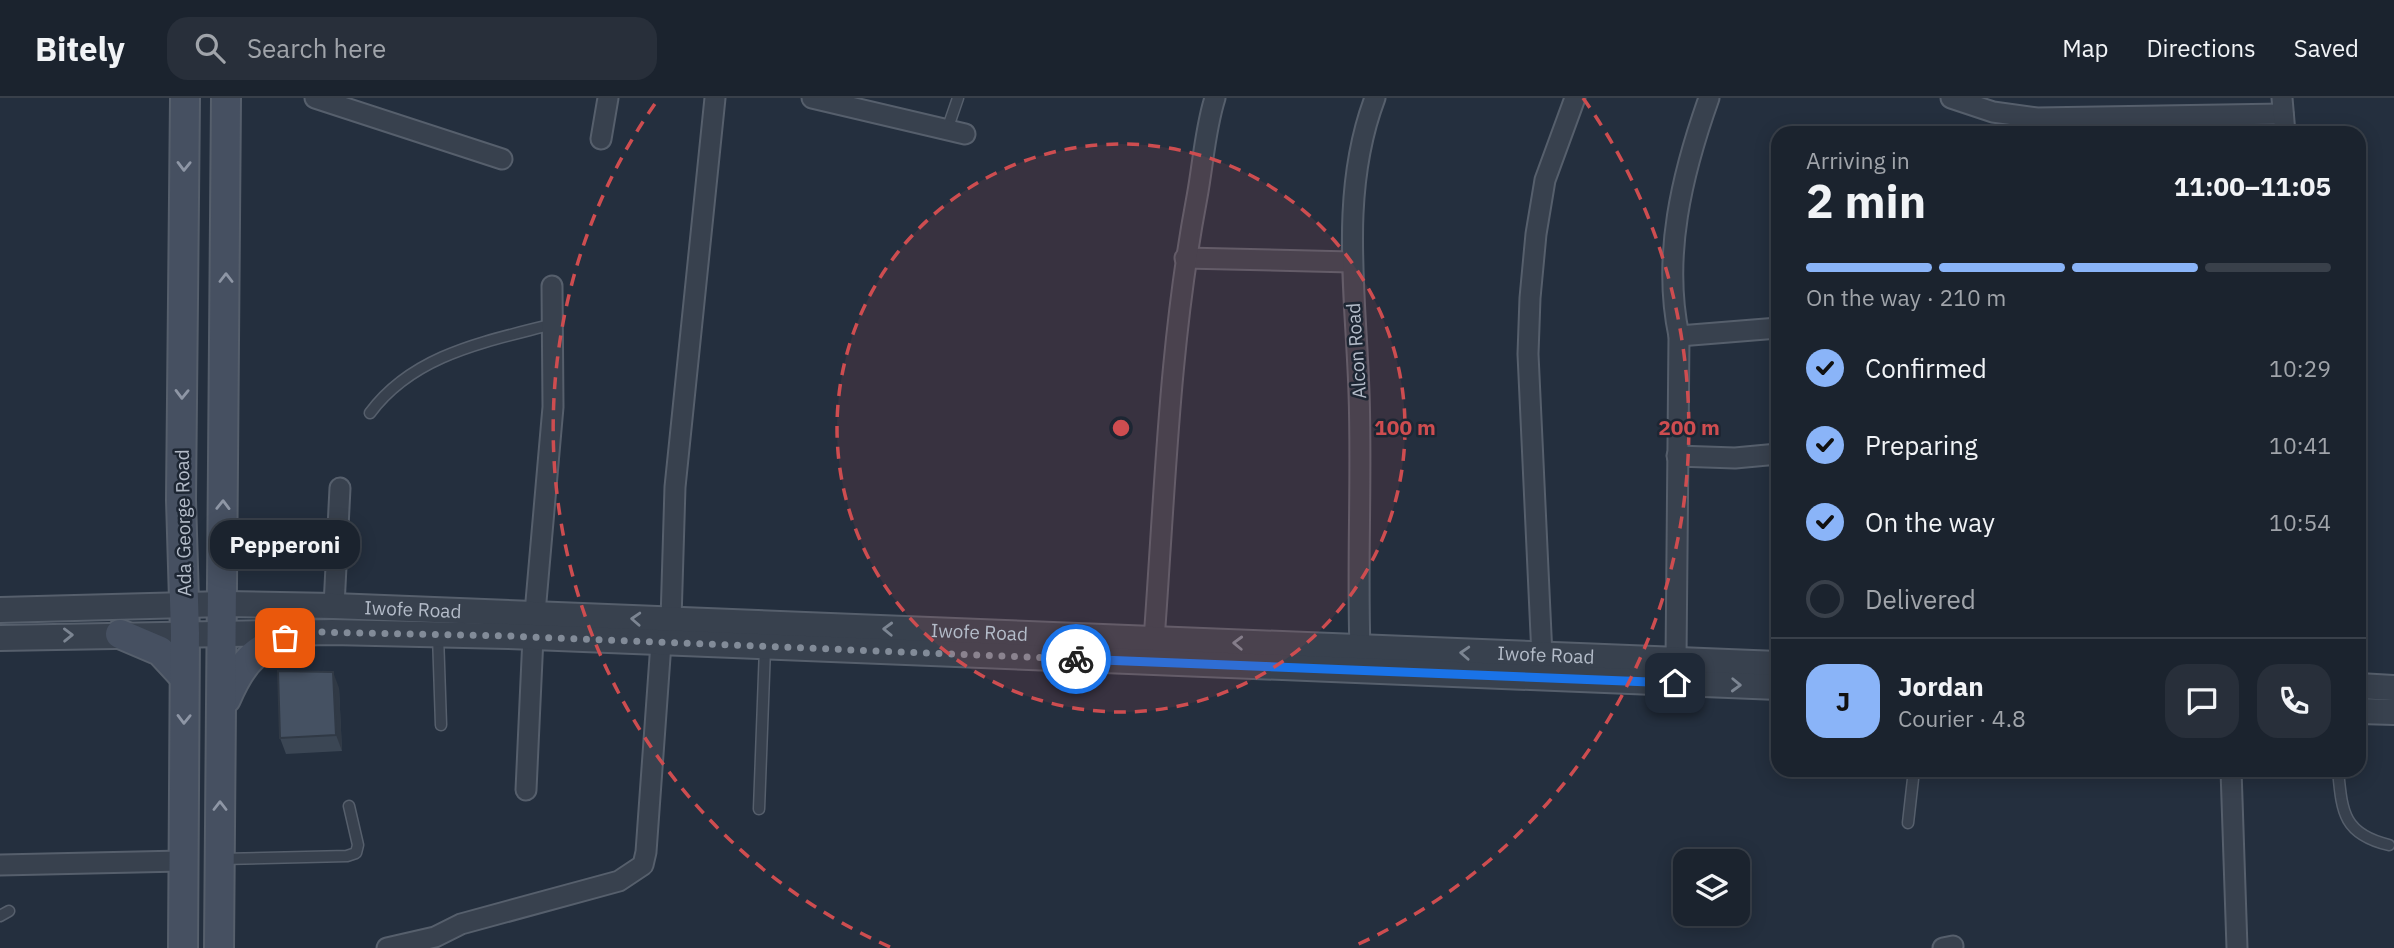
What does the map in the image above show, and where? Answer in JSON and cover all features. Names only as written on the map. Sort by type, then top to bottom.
[{"type":"main road","name":"Ada George Road","points":[[219,948],[224,634],[226,98]]},
{"type":"main road","name":"Ada George Road","points":[[180,99],[181,486],[185,633],[183,948]]},
{"type":"main road","points":[[223,704],[237,672],[253,653],[300,633]]},
{"type":"main road","points":[[121,634],[160,651],[184,677]]},
{"type":"street","points":[[315,98],[502,159]]},
{"type":"street","points":[[601,139],[608,98]]},
{"type":"street","points":[[671,620],[675,487],[715,98]]},
{"type":"street","points":[[812,98],[956,133]]},
{"type":"street","points":[[1154,640],[1165,444],[1185,258],[1215,98]]},
{"type":"street","name":"Alcon Road","points":[[1360,648],[1359,391],[1351,262],[1355,195],[1369,114],[1376,98]]},
{"type":"street","points":[[1542,656],[1528,354],[1530,298],[1536,234],[1545,180],[1575,98]]},
{"type":"street","points":[[1676,660],[1679,336],[1673,290],[1676,219],[1709,98]]},
{"type":"street","points":[[1951,98],[1993,112],[2038,118],[2283,115]]},
{"type":"street","points":[[1185,258],[1351,262]]},
{"type":"street","points":[[526,790],[534,625],[554,407],[552,286]]},
{"type":"street","points":[[1679,336],[1771,329]]},
{"type":"street","points":[[1677,456],[1735,458],[1771,455]]},
{"type":"street","points":[[334,606],[340,488]]},
{"type":"street","name":"Iwofe Road","points":[[0,610],[224,604],[334,606],[534,625],[661,643],[1771,687]]},
{"type":"street","name":"Iwofe Road","points":[[0,638],[185,633],[438,635],[534,625],[671,620],[1771,664]]},
{"type":"street","points":[[387,948],[442,942],[461,924],[619,880],[643,865],[661,643]]},
{"type":"street","points":[[2366,686],[2394,688]]},
{"type":"street","points":[[2366,711],[2394,712]]},
{"type":"street","points":[[2231,777],[2237,948]]},
{"type":"street","points":[[0,865],[182,861]]},
{"type":"lane","points":[[956,133],[958,98]]},
{"type":"lane","points":[[370,413],[382,396],[414,370],[464,348],[553,324]]},
{"type":"lane","points":[[438,635],[441,725]]},
{"type":"lane","points":[[759,808],[765,648]]},
{"type":"lane","points":[[1908,823],[1913,777]]},
{"type":"lane","points":[[2339,777],[2341,807],[2351,828],[2370,841],[2389,845]]},
{"type":"lane","points":[[220,859],[347,856],[356,853],[358,845],[349,806]]},
{"type":"building","points":[[278,671],[333,672],[336,735],[280,738]]},
{"type":"way so far","points":[[285,638],[316,632],[508,636],[1076,659]]},
{"type":"place","name":"Pepperoni","points":[[285,638]]},
{"type":"route","points":[[1076,659],[1675,683]]}]
